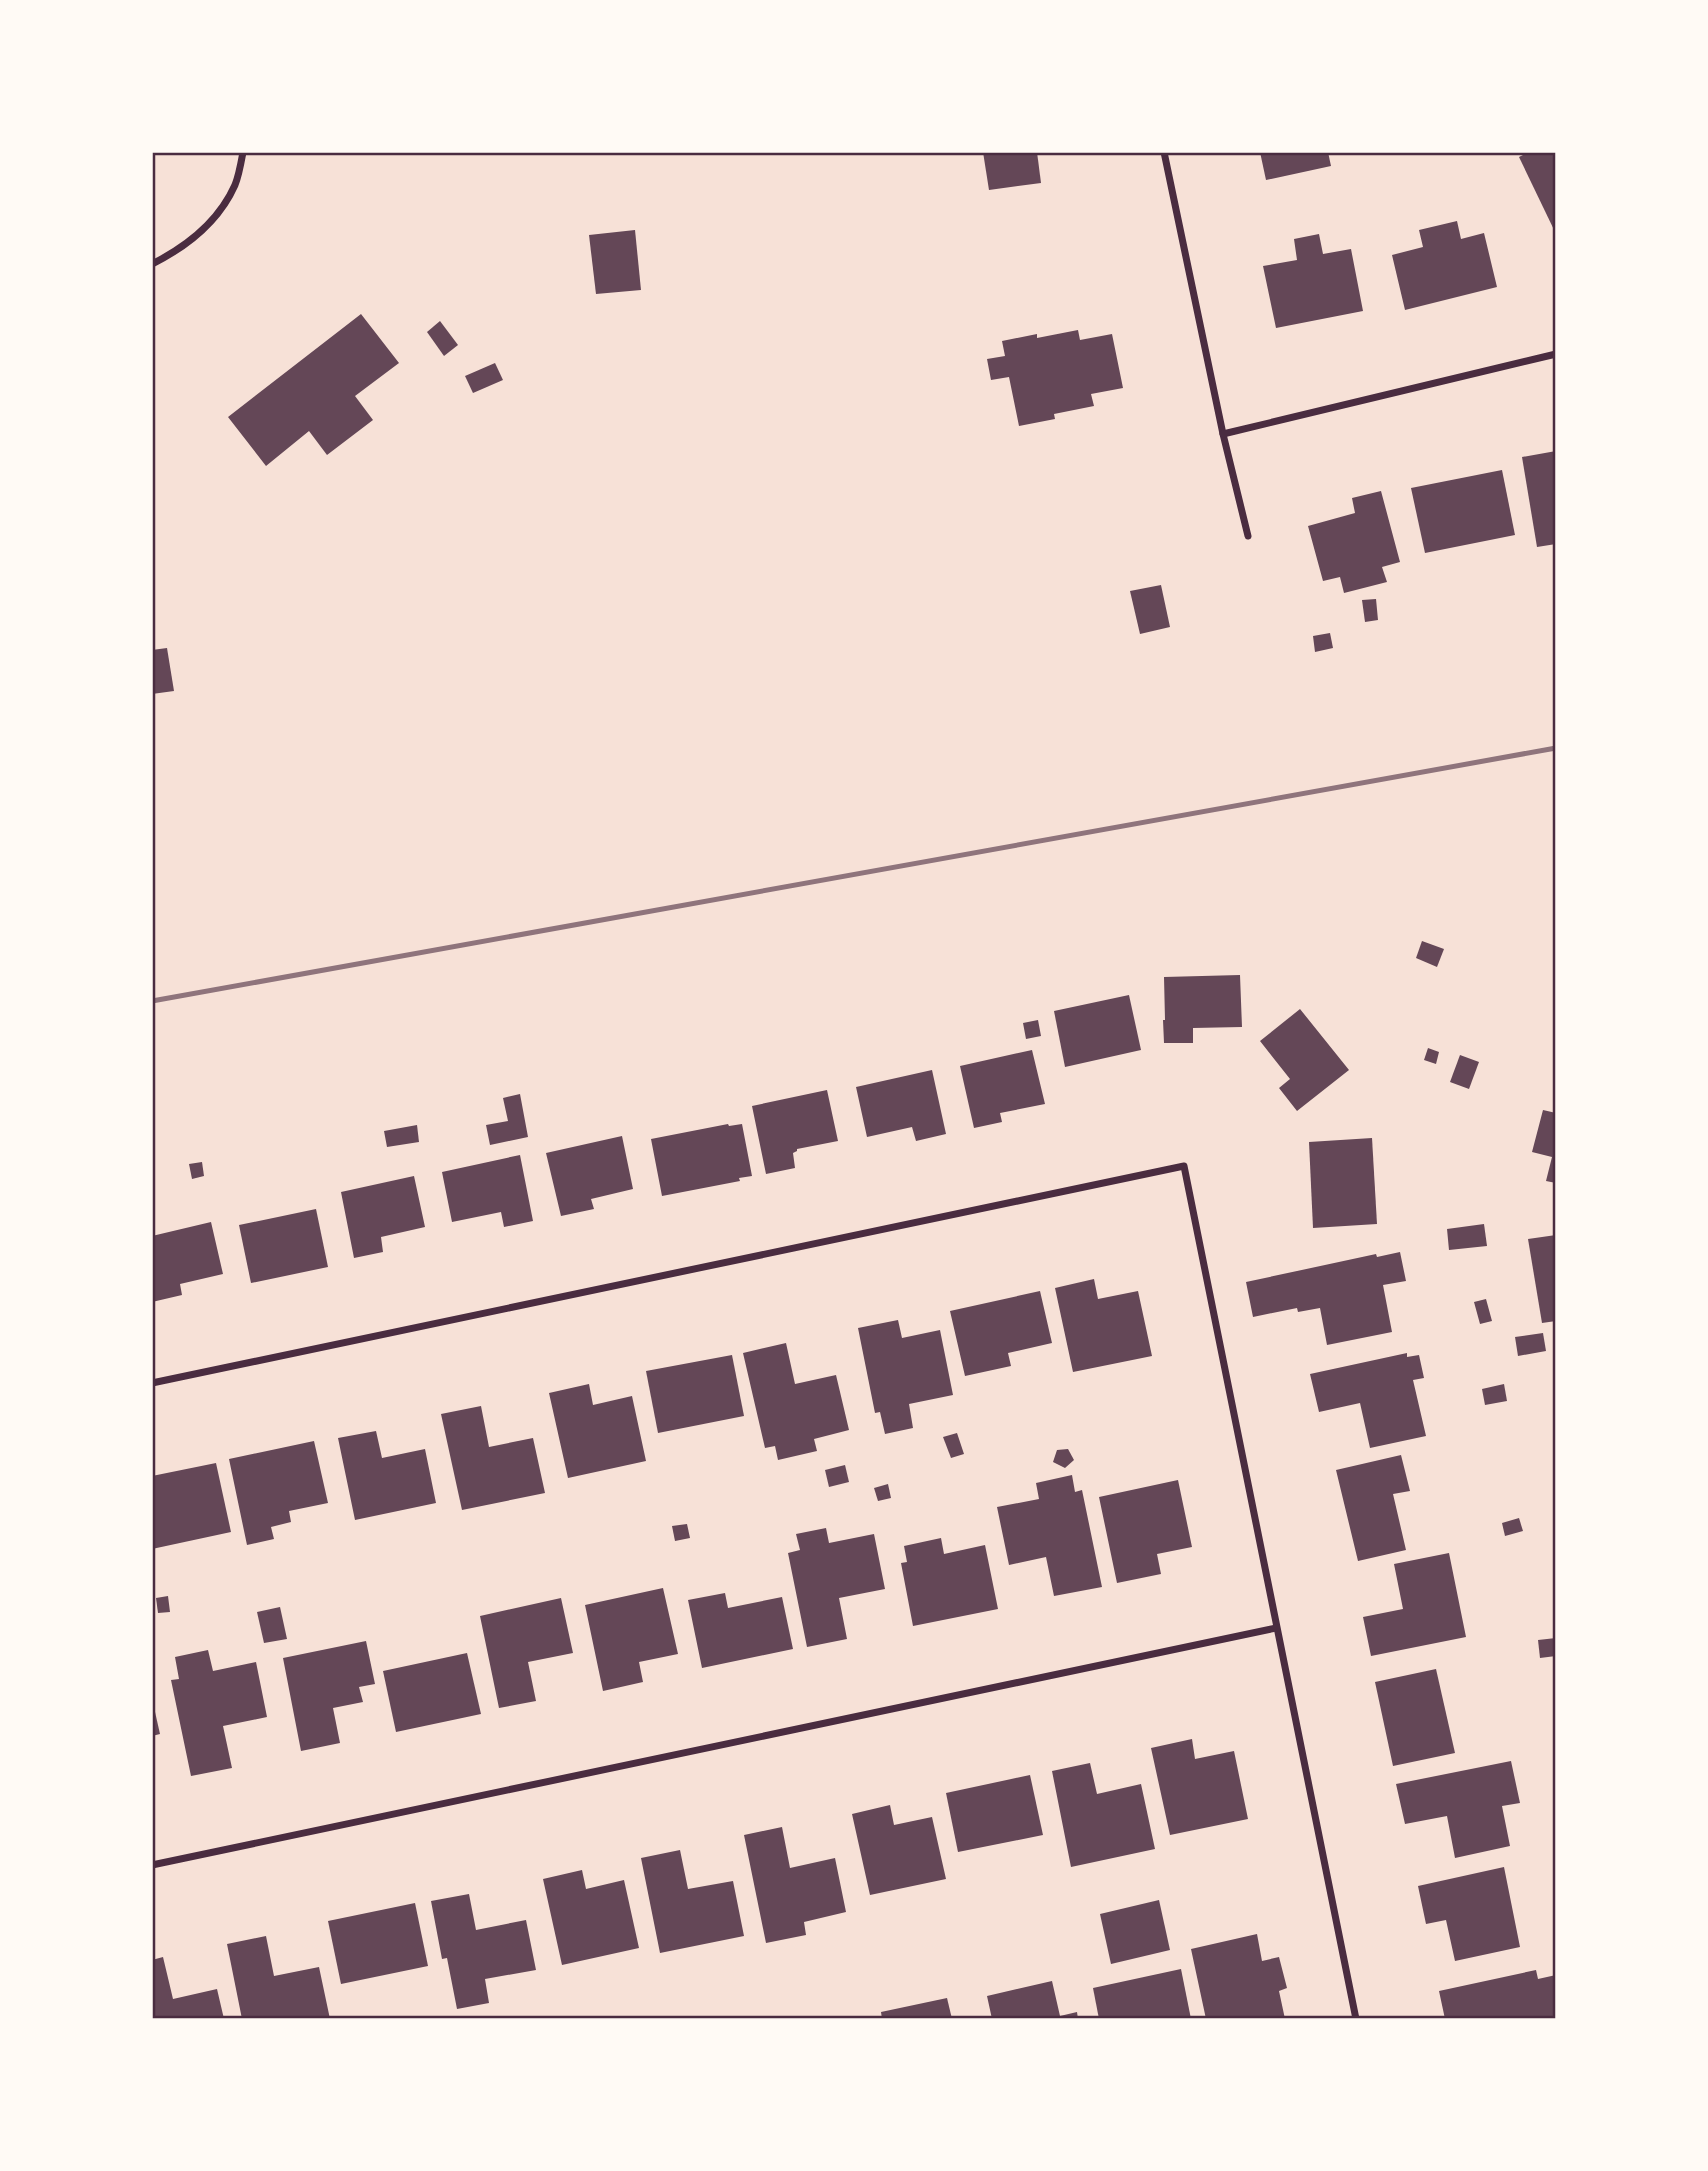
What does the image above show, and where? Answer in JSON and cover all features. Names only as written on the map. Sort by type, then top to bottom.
[{"type":"street","points":[[152,264],[177,251],[213,220],[235,184],[243,152]]},
{"type":"street","points":[[1164,152],[1223,433],[1248,536]]},
{"type":"street","points":[[1223,433],[1556,354]]},
{"type":"street","points":[[152,1384],[1184,1166],[1356,2019]]},
{"type":"street","points":[[152,1865],[1276,1628]]},
{"type":"building","points":[[983,152],[1037,152],[1041,183],[989,190]]},
{"type":"building","points":[[1260,152],[1328,152],[1331,166],[1266,180]]},
{"type":"building","points":[[1529,152],[1556,152],[1556,234],[1519,157]]},
{"type":"building","points":[[1457,221],[1461,239],[1484,233],[1497,287],[1405,310],[1392,255],[1423,247],[1419,230]]},
{"type":"building","points":[[635,230],[641,290],[596,294],[589,235]]},
{"type":"building","points":[[1319,234],[1323,254],[1351,249],[1363,311],[1276,328],[1263,266],[1297,260],[1294,239]]},
{"type":"building","points":[[361,314],[399,363],[355,396],[373,420],[327,455],[309,431],[266,466],[228,417]]},
{"type":"building","points":[[440,321],[458,345],[444,356],[427,332]]},
{"type":"building","points":[[1078,330],[1080,340],[1112,334],[1123,388],[1091,394],[1094,406],[1054,414],[1055,419],[1019,426],[1009,377],[991,380],[987,359],[1005,356],[1002,341]]},
{"type":"building","points":[[495,363],[503,380],[473,393],[465,376]]},
{"type":"building","points":[[1556,451],[1556,544],[1537,547],[1522,457]]},
{"type":"building","points":[[1502,470],[1515,535],[1425,553],[1411,488]]},
{"type":"building","points":[[1381,491],[1400,562],[1382,567],[1387,582],[1344,593],[1340,577],[1323,581],[1308,526],[1355,513],[1352,498]]},
{"type":"building","points":[[1161,585],[1170,627],[1140,634],[1130,591]]},
{"type":"building","points":[[1376,599],[1378,620],[1365,622],[1362,600]]},
{"type":"building","points":[[1330,633],[1333,648],[1315,652],[1313,636]]},
{"type":"building","points":[[167,648],[174,691],[152,694],[152,650]]},
{"type":"building","points":[[1422,941],[1444,949],[1437,967],[1416,958]]},
{"type":"building","points":[[1240,975],[1242,1027],[1193,1028],[1193,1043],[1164,1043],[1164,977]]},
{"type":"building","points":[[1129,995],[1141,1050],[1065,1067],[1054,1011]]},
{"type":"building","points":[[1300,1009],[1349,1070],[1297,1111],[1279,1088],[1290,1079],[1260,1041]]},
{"type":"building","points":[[1038,1020],[1041,1036],[1026,1039],[1023,1023]]},
{"type":"building","points":[[1428,1048],[1439,1052],[1436,1064],[1424,1060]]},
{"type":"building","points":[[1032,1050],[1045,1104],[1000,1113],[1002,1122],[974,1128],[960,1066]]},
{"type":"building","points":[[1460,1055],[1479,1062],[1469,1089],[1450,1082]]},
{"type":"building","points":[[932,1070],[946,1134],[916,1141],[912,1127],[867,1137],[856,1087]]},
{"type":"building","points":[[827,1090],[838,1141],[797,1149],[793,1153],[795,1168],[766,1174],[752,1106]]},
{"type":"building","points":[[520,1094],[528,1137],[490,1145],[486,1125],[508,1121],[503,1098]]},
{"type":"building","points":[[1543,1110],[1556,1113],[1556,1183],[1546,1181],[1552,1157],[1532,1152]]},
{"type":"building","points":[[728,1124],[742,1124],[752,1176],[739,1178],[740,1181],[662,1196],[651,1139]]},
{"type":"building","points":[[417,1125],[419,1142],[387,1147],[384,1131]]},
{"type":"building","points":[[622,1136],[633,1189],[591,1199],[594,1209],[561,1216],[546,1153]]},
{"type":"building","points":[[1372,1138],[1377,1224],[1313,1228],[1309,1142]]},
{"type":"building","points":[[520,1155],[533,1221],[504,1227],[501,1212],[452,1222],[442,1172]]},
{"type":"building","points":[[202,1162],[204,1176],[192,1179],[189,1164]]},
{"type":"building","points":[[414,1176],[425,1227],[381,1237],[383,1252],[354,1258],[341,1192]]},
{"type":"building","points":[[316,1209],[328,1267],[251,1283],[239,1225]]},
{"type":"building","points":[[211,1222],[223,1274],[180,1284],[182,1295],[152,1302],[152,1236]]},
{"type":"building","points":[[1484,1224],[1487,1246],[1449,1250],[1447,1229]]},
{"type":"building","points":[[1556,1235],[1556,1321],[1542,1323],[1528,1239]]},
{"type":"building","points":[[1400,1252],[1406,1281],[1383,1285],[1392,1332],[1327,1345],[1320,1308],[1298,1312],[1297,1308],[1253,1317],[1246,1282],[1376,1254],[1377,1257]]},
{"type":"building","points":[[1094,1279],[1098,1299],[1138,1291],[1152,1356],[1073,1372],[1055,1288]]},
{"type":"building","points":[[1040,1291],[1052,1343],[1008,1353],[1011,1366],[965,1376],[950,1311]]},
{"type":"building","points":[[1486,1299],[1492,1321],[1480,1324],[1474,1302]]},
{"type":"building","points":[[898,1320],[902,1338],[940,1330],[953,1395],[909,1404],[913,1428],[885,1434],[880,1412],[875,1413],[858,1328]]},
{"type":"building","points":[[1543,1333],[1546,1351],[1518,1356],[1515,1337]]},
{"type":"building","points":[[786,1343],[795,1384],[836,1375],[849,1430],[814,1439],[817,1451],[778,1460],[775,1446],[765,1448],[743,1353]]},
{"type":"building","points":[[1407,1353],[1407,1357],[1419,1355],[1424,1378],[1413,1380],[1426,1436],[1370,1448],[1360,1403],[1319,1412],[1310,1374]]},
{"type":"building","points":[[732,1355],[744,1416],[658,1433],[646,1371]]},
{"type":"building","points":[[589,1384],[593,1405],[632,1396],[646,1461],[568,1478],[549,1393]]},
{"type":"building","points":[[1504,1384],[1507,1401],[1485,1405],[1482,1389]]},
{"type":"building","points":[[481,1406],[489,1447],[533,1438],[545,1493],[462,1510],[441,1414]]},
{"type":"building","points":[[376,1431],[382,1458],[425,1449],[436,1503],[355,1520],[338,1438]]},
{"type":"building","points":[[957,1433],[964,1454],[951,1458],[943,1437]]},
{"type":"building","points":[[314,1441],[328,1503],[289,1511],[291,1522],[271,1527],[274,1539],[247,1545],[229,1459]]},
{"type":"building","points":[[1068,1449],[1074,1460],[1065,1468],[1053,1462],[1057,1450]]},
{"type":"building","points":[[1401,1455],[1410,1491],[1393,1494],[1406,1550],[1358,1561],[1336,1470]]},
{"type":"building","points":[[216,1463],[231,1532],[152,1549],[152,1476]]},
{"type":"building","points":[[845,1465],[849,1482],[829,1487],[825,1470]]},
{"type":"building","points":[[1072,1475],[1075,1492],[1082,1490],[1102,1587],[1054,1596],[1046,1557],[1009,1565],[997,1507],[1039,1499],[1036,1483]]},
{"type":"building","points":[[1178,1480],[1192,1547],[1157,1554],[1161,1574],[1117,1583],[1099,1497]]},
{"type":"building","points":[[888,1484],[891,1498],[878,1501],[874,1488]]},
{"type":"building","points":[[1519,1518],[1523,1531],[1505,1536],[1502,1523]]},
{"type":"building","points":[[687,1524],[690,1538],[675,1541],[672,1526]]},
{"type":"building","points":[[826,1528],[829,1543],[874,1534],[885,1589],[839,1598],[847,1639],[807,1647],[788,1553],[800,1550],[796,1534]]},
{"type":"building","points":[[941,1538],[944,1554],[985,1545],[998,1609],[913,1626],[901,1563],[907,1562],[904,1546]]},
{"type":"building","points":[[1449,1553],[1466,1637],[1371,1656],[1363,1617],[1403,1609],[1394,1564]]},
{"type":"building","points":[[663,1588],[678,1654],[639,1662],[643,1682],[603,1691],[585,1605]]},
{"type":"building","points":[[725,1593],[728,1608],[782,1597],[793,1649],[702,1668],[688,1600]]},
{"type":"building","points":[[168,1596],[170,1612],[158,1613],[156,1598]]},
{"type":"building","points":[[561,1598],[573,1653],[528,1662],[536,1701],[499,1708],[480,1616]]},
{"type":"building","points":[[280,1607],[287,1639],[264,1643],[257,1612]]},
{"type":"building","points":[[1556,1638],[1556,1656],[1540,1658],[1538,1640]]},
{"type":"building","points":[[366,1641],[375,1684],[359,1687],[363,1702],[333,1708],[340,1743],[301,1751],[283,1658]]},
{"type":"building","points":[[208,1650],[213,1671],[256,1662],[267,1717],[223,1726],[232,1768],[191,1776],[171,1680],[179,1679],[175,1657]]},
{"type":"building","points":[[467,1653],[481,1714],[396,1732],[383,1671]]},
{"type":"building","points":[[1436,1669],[1455,1753],[1393,1766],[1375,1682]]},
{"type":"building","points":[[152,1704],[160,1734],[152,1736]]},
{"type":"building","points":[[1192,1739],[1195,1759],[1234,1751],[1248,1819],[1170,1835],[1151,1748]]},
{"type":"building","points":[[1511,1761],[1520,1803],[1502,1806],[1510,1846],[1455,1858],[1447,1816],[1405,1824],[1396,1784]]},
{"type":"building","points":[[1090,1763],[1097,1794],[1141,1784],[1155,1849],[1071,1867],[1052,1771]]},
{"type":"building","points":[[1030,1775],[1043,1835],[958,1852],[946,1793]]},
{"type":"building","points":[[890,1805],[894,1825],[932,1817],[946,1879],[870,1895],[852,1814]]},
{"type":"building","points":[[782,1827],[790,1868],[835,1858],[846,1912],[804,1922],[806,1935],[766,1943],[744,1835]]},
{"type":"building","points":[[680,1850],[688,1889],[733,1881],[744,1936],[660,1953],[641,1858]]},
{"type":"building","points":[[1504,1867],[1520,1947],[1455,1961],[1446,1920],[1426,1924],[1418,1886]]},
{"type":"building","points":[[582,1870],[586,1889],[624,1880],[639,1948],[562,1965],[543,1879]]},
{"type":"building","points":[[469,1894],[476,1930],[526,1920],[536,1970],[485,1979],[489,2003],[457,2009],[447,1958],[442,1959],[431,1901]]},
{"type":"building","points":[[1159,1900],[1170,1950],[1111,1964],[1100,1914]]},
{"type":"building","points":[[415,1903],[428,1966],[341,1984],[328,1921]]},
{"type":"building","points":[[1257,1934],[1262,1961],[1279,1957],[1287,1988],[1279,1991],[1285,2019],[1206,2019],[1191,1949]]},
{"type":"building","points":[[266,1936],[274,1976],[319,1967],[330,2019],[242,2019],[227,1944]]},
{"type":"building","points":[[163,1957],[173,1999],[217,1989],[224,2019],[152,2019],[152,1960]]},
{"type":"building","points":[[1181,1969],[1191,2019],[1099,2019],[1093,1988]]},
{"type":"building","points":[[1536,1970],[1538,1979],[1556,1975],[1556,2019],[1445,2019],[1439,1991]]},
{"type":"building","points":[[1052,1981],[1060,2016],[1077,2012],[1078,2019],[992,2019],[987,1996]]},
{"type":"building","points":[[947,1998],[952,2019],[882,2019],[881,2012]]},
{"type":"railway","points":[[152,1001],[1556,748]]}]
